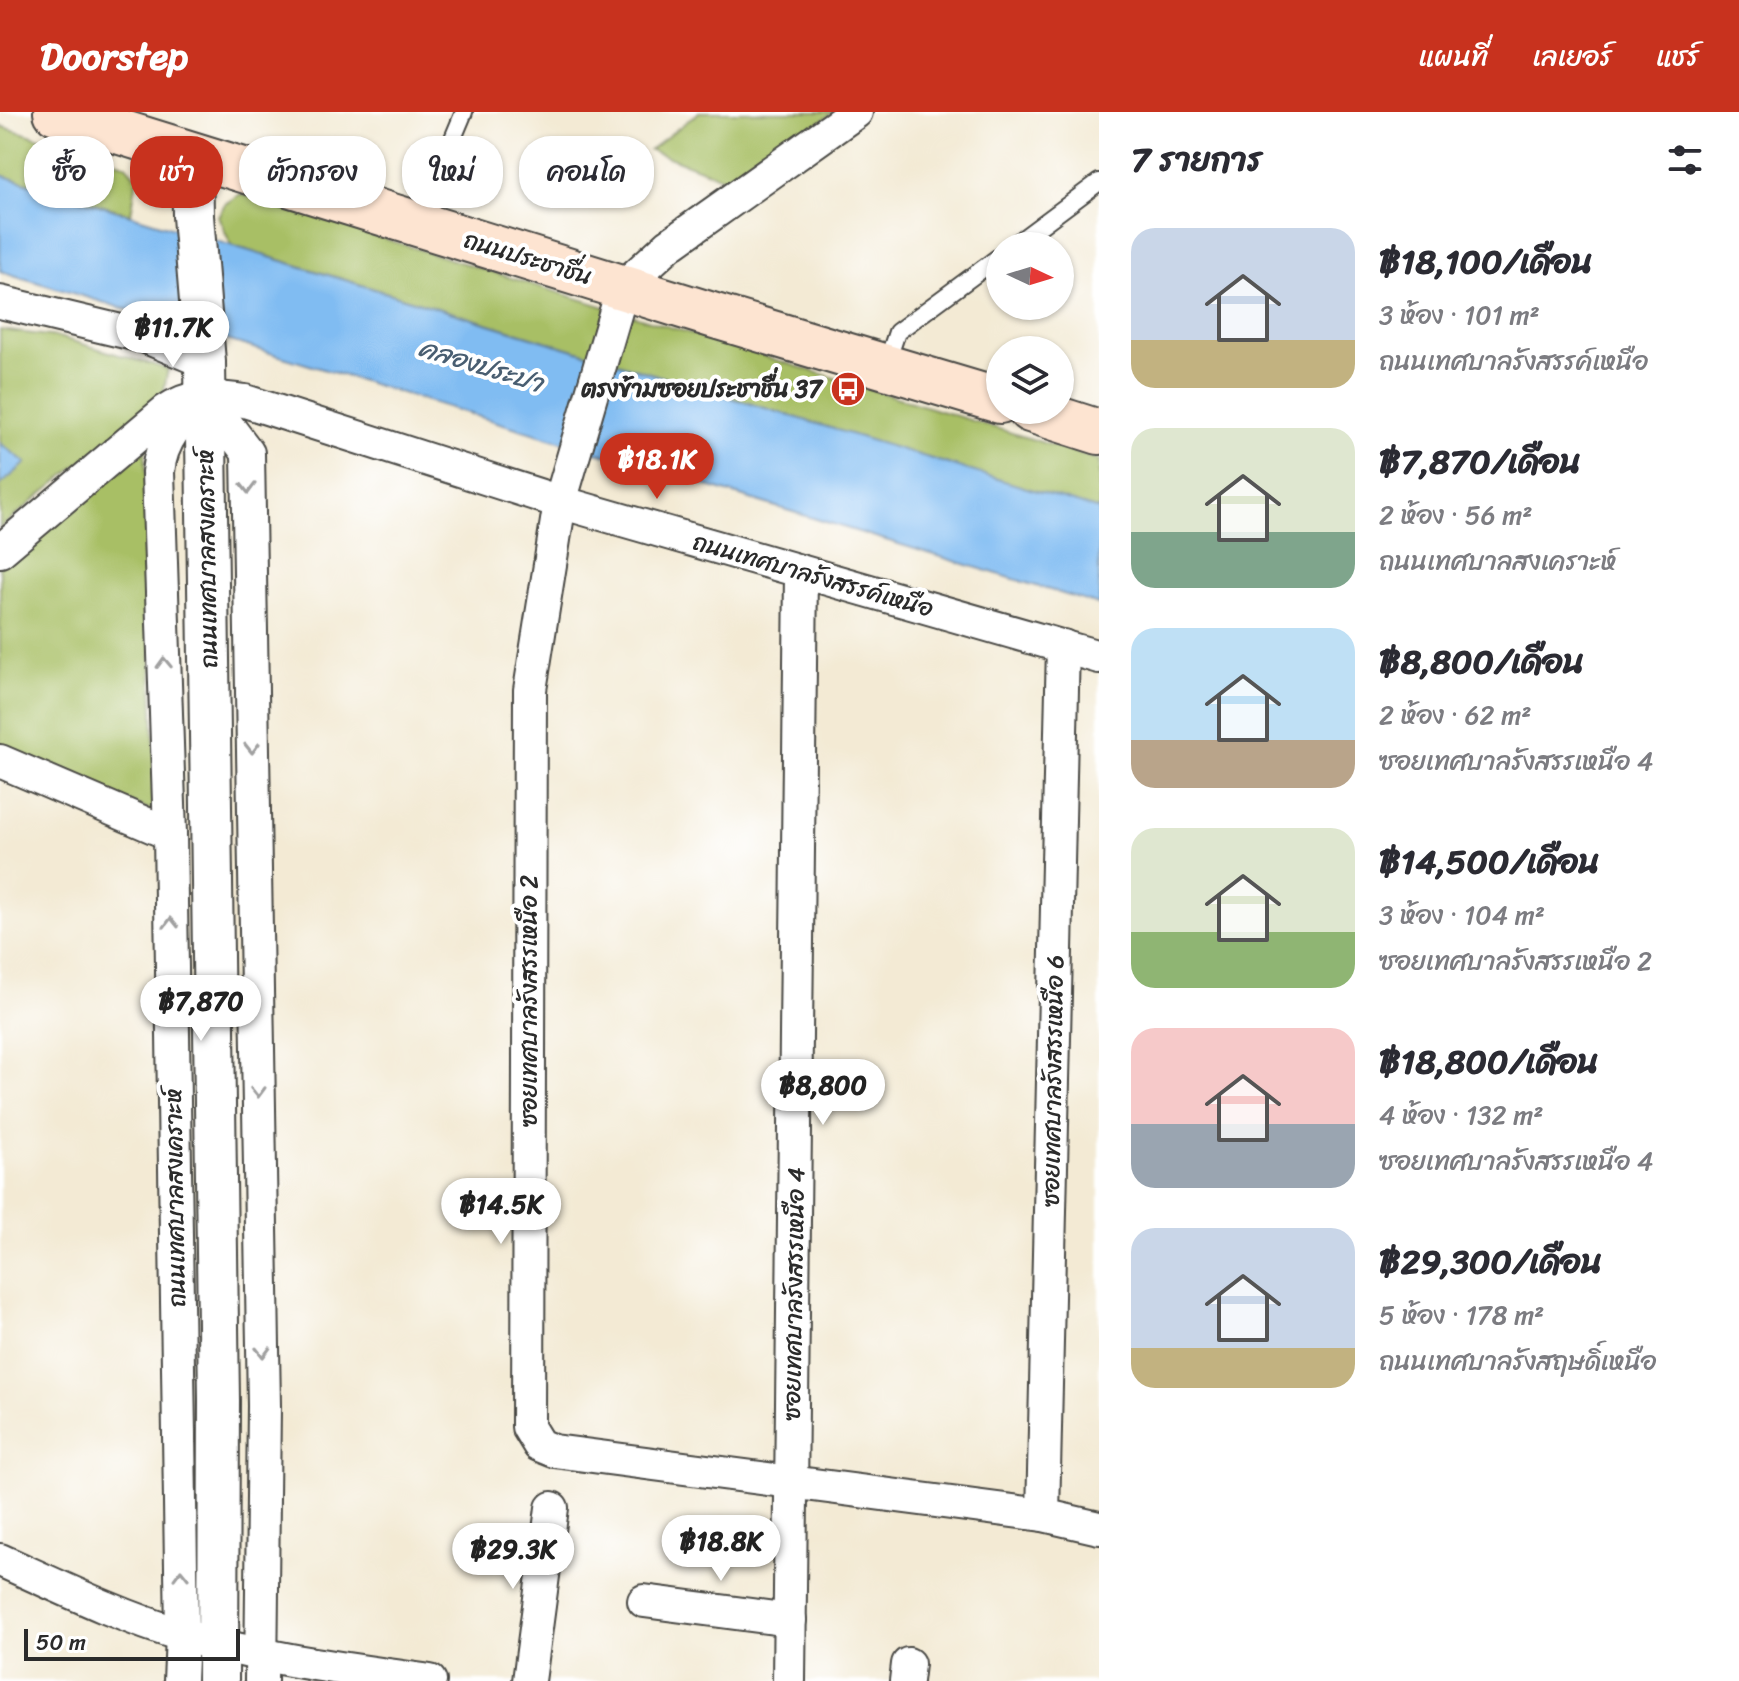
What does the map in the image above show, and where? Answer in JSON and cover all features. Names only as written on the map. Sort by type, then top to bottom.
[{"type":"main road","name":"ถนนประชาชื่น","points":[[56,112],[106,119],[148,136]]},
{"type":"main road","name":"ถนนประชาชื่น","points":[[223,164],[986,397]]},
{"type":"main road","points":[[1074,424],[1099,432]]},
{"type":"street","points":[[623,287],[669,245],[856,112]]},
{"type":"street","name":"ถนนเทศบาลสงเคราะห์","points":[[180,1681],[207,1653],[219,1416],[204,365],[193,208]]},
{"type":"street","name":"ซอยเทศบาลรังสรรเหนือ 2","points":[[623,287],[560,502],[530,690],[528,1427],[539,1445],[554,1451],[1043,1515],[1099,1528]]},
{"type":"street","points":[[0,302],[146,337],[204,365],[181,401],[0,551]]},
{"type":"street","name":"ถนนเทศบาลสงเคราะห์","points":[[204,365],[183,417],[160,453],[158,472],[170,834],[207,1653]]},
{"type":"street","name":"ถนนเทศบาลสงเคราะห์","points":[[204,365],[248,453],[264,1406],[262,1667]]},
{"type":"street","name":"ถนนเทศบาลรังสรรค์เหนือ","points":[[204,365],[245,401],[560,502],[1099,657]]},
{"type":"street","name":"ซอยเทศบาลรังสรรเหนือ 4","points":[[789,1681],[801,572]]},
{"type":"street","name":"ซอยเทศบาลรังสรรเหนือ 6","points":[[1043,1515],[1063,646]]},
{"type":"street","points":[[0,761],[170,834]]},
{"type":"street","points":[[529,1681],[552,1508]]},
{"type":"street","points":[[0,1560],[207,1653],[262,1667],[300,1662],[430,1681]]},
{"type":"street","points":[[644,1601],[790,1620]]},
{"type":"lane","points":[[417,224],[464,112]]},
{"type":"lane","points":[[1032,232],[1099,182]]},
{"type":"lane","points":[[886,365],[897,332],[986,266]]},
{"type":"green space","points":[[699,112],[834,112],[734,182],[654,152],[654,147]]},
{"type":"green space","points":[[0,126],[33,136],[24,136],[24,182],[0,175]]},
{"type":"green space","points":[[114,161],[125,164],[130,170],[131,214],[111,208],[114,208]]},
{"type":"green space","points":[[239,195],[239,208],[285,208],[1099,460],[1099,510],[231,245],[218,216],[225,204]]},
{"type":"green space","points":[[0,330],[58,337],[168,369],[163,396],[0,528],[0,485],[26,463],[0,443]]},
{"type":"green space","points":[[145,443],[156,812],[0,753],[0,563]]},
{"type":"water","name":"คลองประปา","points":[[0,175],[24,182],[24,208],[108,208],[1099,510],[1099,605],[0,271]]},
{"type":"water","points":[[0,443],[26,463],[0,485]]},
{"type":"place","name":"ตรงข้ามซอยประชาชื่น 37","points":[[848,389]]}]
